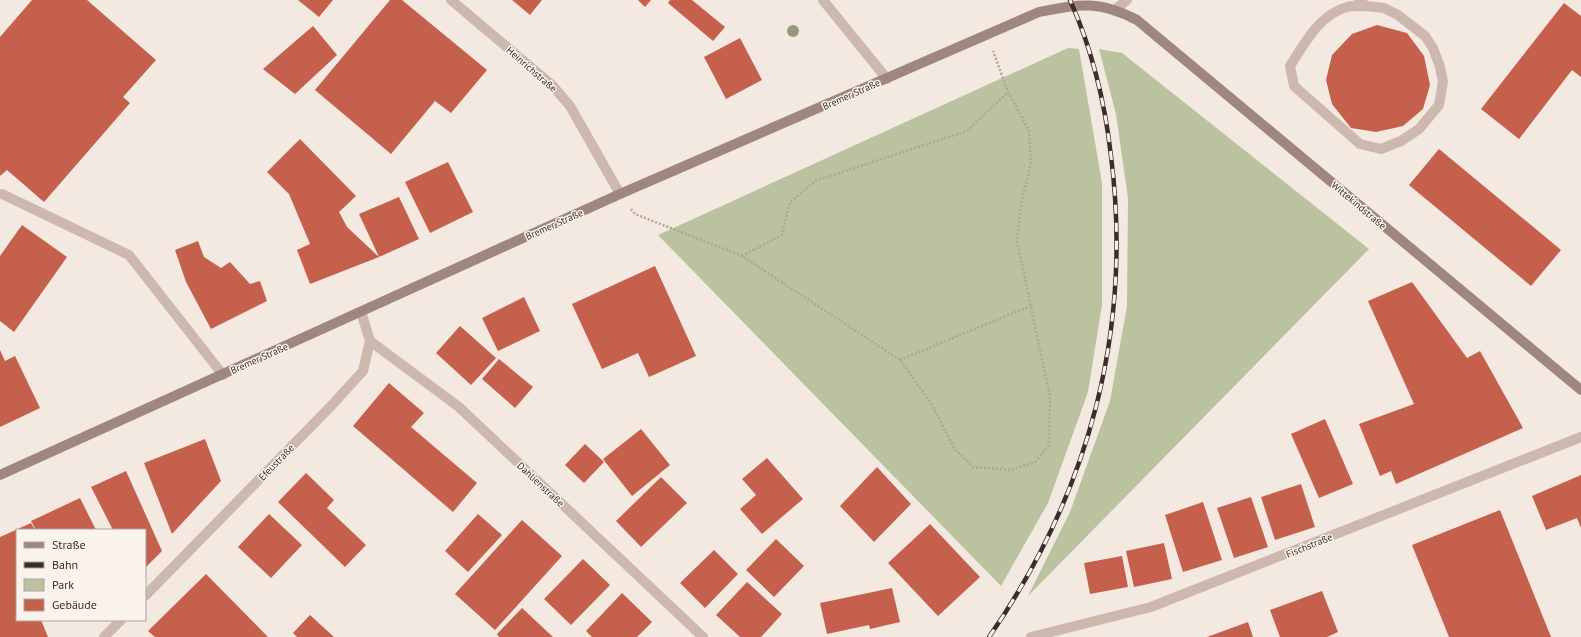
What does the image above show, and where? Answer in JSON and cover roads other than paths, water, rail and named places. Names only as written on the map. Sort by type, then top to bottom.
[{"type":"main road","name":"Bremer Straße","points":[[0,474],[620,194],[1039,12],[1073,5],[1094,4],[1117,8],[1137,20]]},
{"type":"main road","name":"Wittekindstraße","points":[[1137,20],[1581,390]]},
{"type":"street","name":"Heinrichstraße","points":[[451,0],[552,85],[570,106],[620,194]]},
{"type":"street","points":[[823,0],[887,79]]},
{"type":"street","points":[[1117,8],[1127,0]]},
{"type":"street","points":[[1362,3],[1384,8],[1398,14],[1425,36],[1433,48],[1440,67],[1443,82],[1439,105],[1419,129],[1401,141],[1381,149],[1360,144],[1294,86],[1290,66],[1313,31],[1328,16],[1348,7],[1362,3]]},
{"type":"street","points":[[2,194],[129,255],[223,374]]},
{"type":"street","points":[[361,312],[370,341]]},
{"type":"street","name":"Efeustraße","points":[[146,595],[332,405],[363,371],[370,341]]},
{"type":"street","name":"Dahlienstraße","points":[[370,341],[459,407],[703,637]]},
{"type":"street","name":"Fischstraße","points":[[1032,637],[1151,607],[1581,437]]},
{"type":"street","points":[[104,637],[120,621]]},
{"type":"railway","points":[[989,637],[1024,582],[1053,526],[1077,467],[1096,408],[1108,347],[1115,284],[1116,221],[1111,156],[1105,116],[1096,76],[1085,38],[1070,0]]}]
